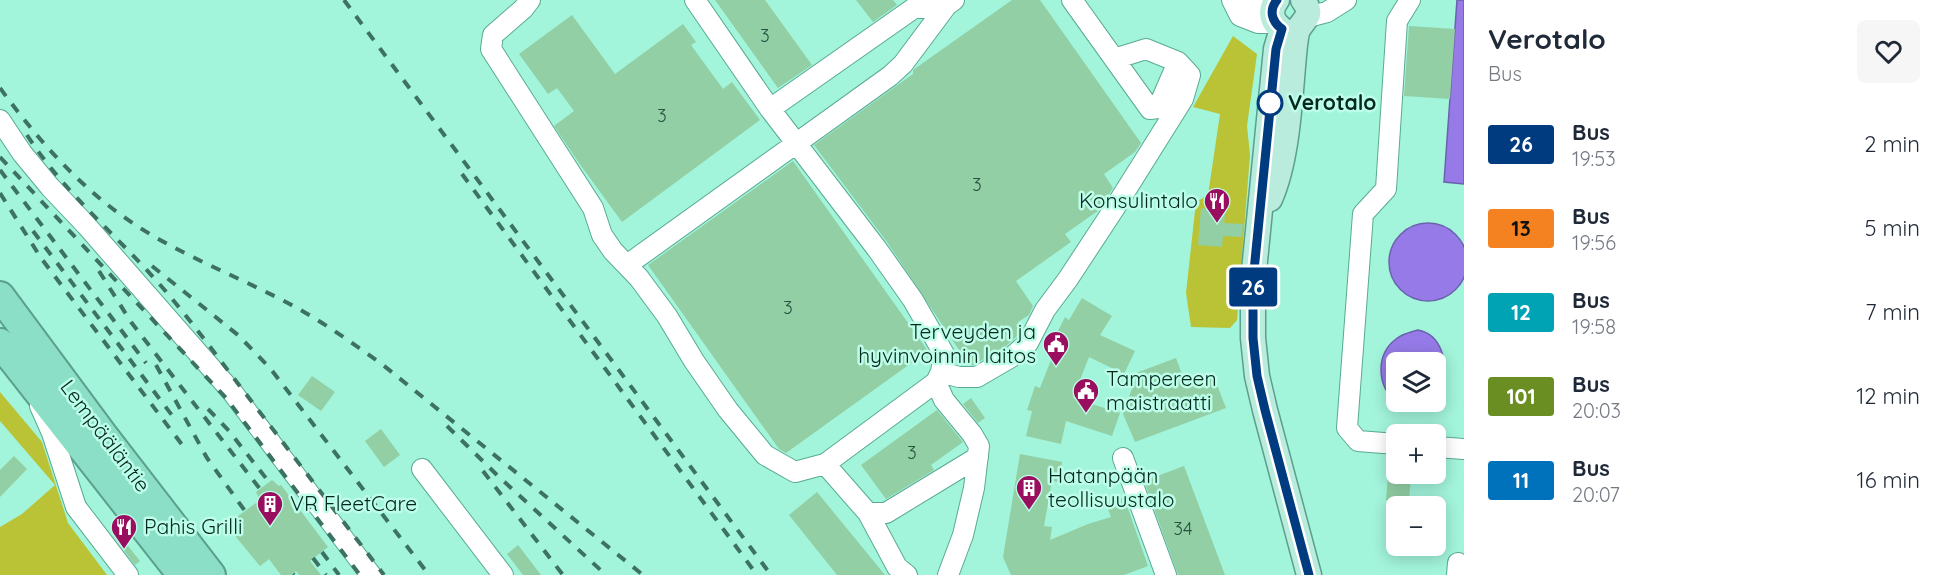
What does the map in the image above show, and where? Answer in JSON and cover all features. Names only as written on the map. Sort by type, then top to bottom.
[{"type":"highway","name":"Lempääläntie","points":[[0,296],[211,575]]},
{"type":"highway","name":"Lempääläntie","points":[[0,343],[182,575]]},
{"type":"main road","points":[[1293,11],[1276,49],[1253,281],[1252,324],[1257,376],[1309,575]]},
{"type":"street","points":[[530,0],[523,9],[493,34],[491,49],[593,208],[607,243],[639,278],[667,316],[694,361],[728,410],[765,455],[795,472],[825,464],[938,377],[977,377],[1013,356],[1028,343],[1045,310],[1108,218],[1183,99],[1190,75],[1178,62],[1146,49],[1114,58]]},
{"type":"street","points":[[695,0],[770,109],[913,300],[944,354],[938,377],[944,400],[979,446],[974,488],[963,535],[948,575]]},
{"type":"street","points":[[1072,0],[1150,109],[1158,108],[1178,62]]},
{"type":"street","points":[[1232,0],[1240,16],[1258,23],[1293,11]]},
{"type":"street","points":[[1248,0],[1293,11],[1327,12],[1346,0]]},
{"type":"street","points":[[1386,443],[1358,441],[1347,428],[1364,214],[1386,189],[1398,21],[1410,0]]},
{"type":"street","points":[[627,265],[890,76],[903,64],[951,3]]},
{"type":"street","points":[[770,109],[911,4],[951,3]]},
{"type":"street","points":[[0,120],[22,153],[50,187],[87,225],[233,393],[371,575]]},
{"type":"street","points":[[27,376],[52,433],[76,507],[128,575]]},
{"type":"street","points":[[1446,448],[1464,450]]},
{"type":"street","points":[[868,513],[886,513],[978,457]]},
{"type":"street","points":[[1123,458],[1166,575]]},
{"type":"street","points":[[825,464],[868,513],[897,567],[907,575]]},
{"type":"street","points":[[422,469],[504,575]]},
{"type":"green space","points":[[1233,36],[1257,54],[1247,126],[1250,155],[1237,320],[1230,328],[1191,327],[1186,293],[1196,202],[1208,195],[1220,114],[1193,107]]},
{"type":"green space","points":[[0,392],[42,442],[68,523],[107,575],[0,575],[0,527],[22,514],[55,485],[0,421]]},
{"type":"shaded area","points":[[1457,0],[1464,0],[1464,184],[1444,182]]},
{"type":"shaded area","points":[[1420,223],[1436,223],[1450,229],[1461,240],[1464,247],[1464,277],[1461,284],[1450,295],[1436,301],[1420,301],[1406,295],[1395,284],[1389,270],[1389,254],[1395,240],[1406,229]]},
{"type":"shaded area","points":[[1418,330],[1432,337],[1441,352],[1386,352],[1386,389],[1381,370],[1384,353],[1403,334]]},
{"type":"building","points":[[715,0],[765,0],[812,65],[778,88]]},
{"type":"building","points":[[856,0],[893,0],[897,5],[873,22]]},
{"type":"building","points":[[1012,0],[1040,0],[1141,143],[1135,152],[1104,174],[1113,188],[1099,210],[1065,234],[1071,242],[1016,281],[1033,306],[1029,315],[1018,322],[1022,328],[1018,335],[1006,346],[974,365],[969,365],[887,242],[814,145],[913,74],[913,70]]},
{"type":"building","points":[[572,15],[615,74],[683,24],[696,42],[691,45],[723,89],[732,82],[760,120],[622,222],[554,126],[574,111],[557,88],[548,94],[519,54]]},
{"type":"building","points":[[1409,26],[1455,29],[1450,99],[1404,96]]},
{"type":"building","points":[[793,161],[928,351],[786,453],[779,449],[648,265]]},
{"type":"building","name":"Konsulintalo","points":[[1212,202],[1218,203],[1222,210],[1226,210],[1224,223],[1243,224],[1242,237],[1223,236],[1222,247],[1198,245],[1201,208],[1206,209]]},
{"type":"building","points":[[1082,298],[1112,316],[1100,335],[1135,351],[1124,374],[1089,357],[1073,398],[1120,413],[1112,436],[1066,421],[1061,444],[1026,436],[1032,411],[1027,410],[1035,386],[1040,388],[1058,342],[1054,339],[1065,317],[1069,320]]},
{"type":"building","points":[[1176,358],[1187,388],[1214,377],[1226,408],[1135,442],[1123,414],[1135,380],[1128,376]]},
{"type":"building","points":[[312,376],[335,392],[321,411],[298,395]]},
{"type":"building","points":[[971,398],[985,418],[978,423],[963,404]]},
{"type":"building","points":[[937,410],[963,442],[931,465],[934,470],[886,499],[861,465]]},
{"type":"building","points":[[381,429],[400,455],[384,467],[365,441]]},
{"type":"building","name":"Hatanpään teollisuustalo","points":[[1020,454],[1062,462],[1059,482],[1052,481],[1044,526],[1052,527],[1050,540],[1111,517],[1106,504],[1124,497],[1148,566],[1124,575],[1011,575],[1003,557]]},
{"type":"building","points":[[14,456],[27,469],[0,497],[0,470]]},
{"type":"building","points":[[1184,466],[1225,575],[1178,575],[1144,481]]},
{"type":"building","name":"VR FleetCare","points":[[272,480],[279,486],[281,485],[328,547],[310,561],[321,575],[299,575],[296,571],[291,575],[281,575],[269,559],[260,566],[226,525],[260,500],[256,492]]},
{"type":"building","points":[[1387,484],[1410,484],[1409,496],[1386,496]]},
{"type":"building","points":[[817,492],[885,575],[837,575],[789,515]]},
{"type":"building","points":[[117,532],[140,561],[135,565],[113,536]]},
{"type":"building","points":[[518,545],[541,575],[523,575],[507,554]]},
{"type":"railway","points":[[344,0],[771,575]]},
{"type":"railway","points":[[0,88],[61,162],[114,210],[170,245],[284,301],[347,339],[383,365],[643,575]]},
{"type":"railway","points":[[27,135],[59,178],[150,274],[209,345],[384,575]]},
{"type":"railway","points":[[0,157],[226,398],[360,575]]},
{"type":"railway","points":[[0,170],[146,363]]},
{"type":"railway","points":[[462,174],[757,575]]},
{"type":"railway","points":[[0,193],[41,258],[183,446]]},
{"type":"railway","points":[[33,231],[174,418]]},
{"type":"railway","points":[[152,266],[238,335],[270,368],[429,575]]},
{"type":"railway","points":[[99,271],[131,322],[260,489]]},
{"type":"railway","points":[[156,365],[207,458],[245,511]]},
{"type":"railway","points":[[208,409],[229,431],[269,482]]},
{"type":"railway","points":[[447,426],[606,575]]},
{"type":"railway","points":[[483,471],[563,575]]},
{"type":"railway","points":[[322,552],[339,575]]},
{"type":"railway","points":[[313,558],[326,575]]},
{"type":"bus line","name":"26","points":[[1277,0],[1272,9],[1272,16],[1274,23],[1282,29],[1276,49],[1267,129],[1253,281],[1252,324],[1257,376],[1309,575]]},
{"type":"place","name":"Verotalo","points":[[1270,103]]},
{"type":"place","name":"Konsulintalo","points":[[1217,224]]},
{"type":"place","name":"Terveyden ja hyvinvoinnin laitos","points":[[1056,367]]},
{"type":"place","name":"Tampereen maistraatti","points":[[1086,414]]},
{"type":"place","name":"Hatanpään teollisuustalo","points":[[1029,511]]},
{"type":"place","name":"VR FleetCare","points":[[270,527]]},
{"type":"place","name":"Pahis Grilli","points":[[124,550]]}]
